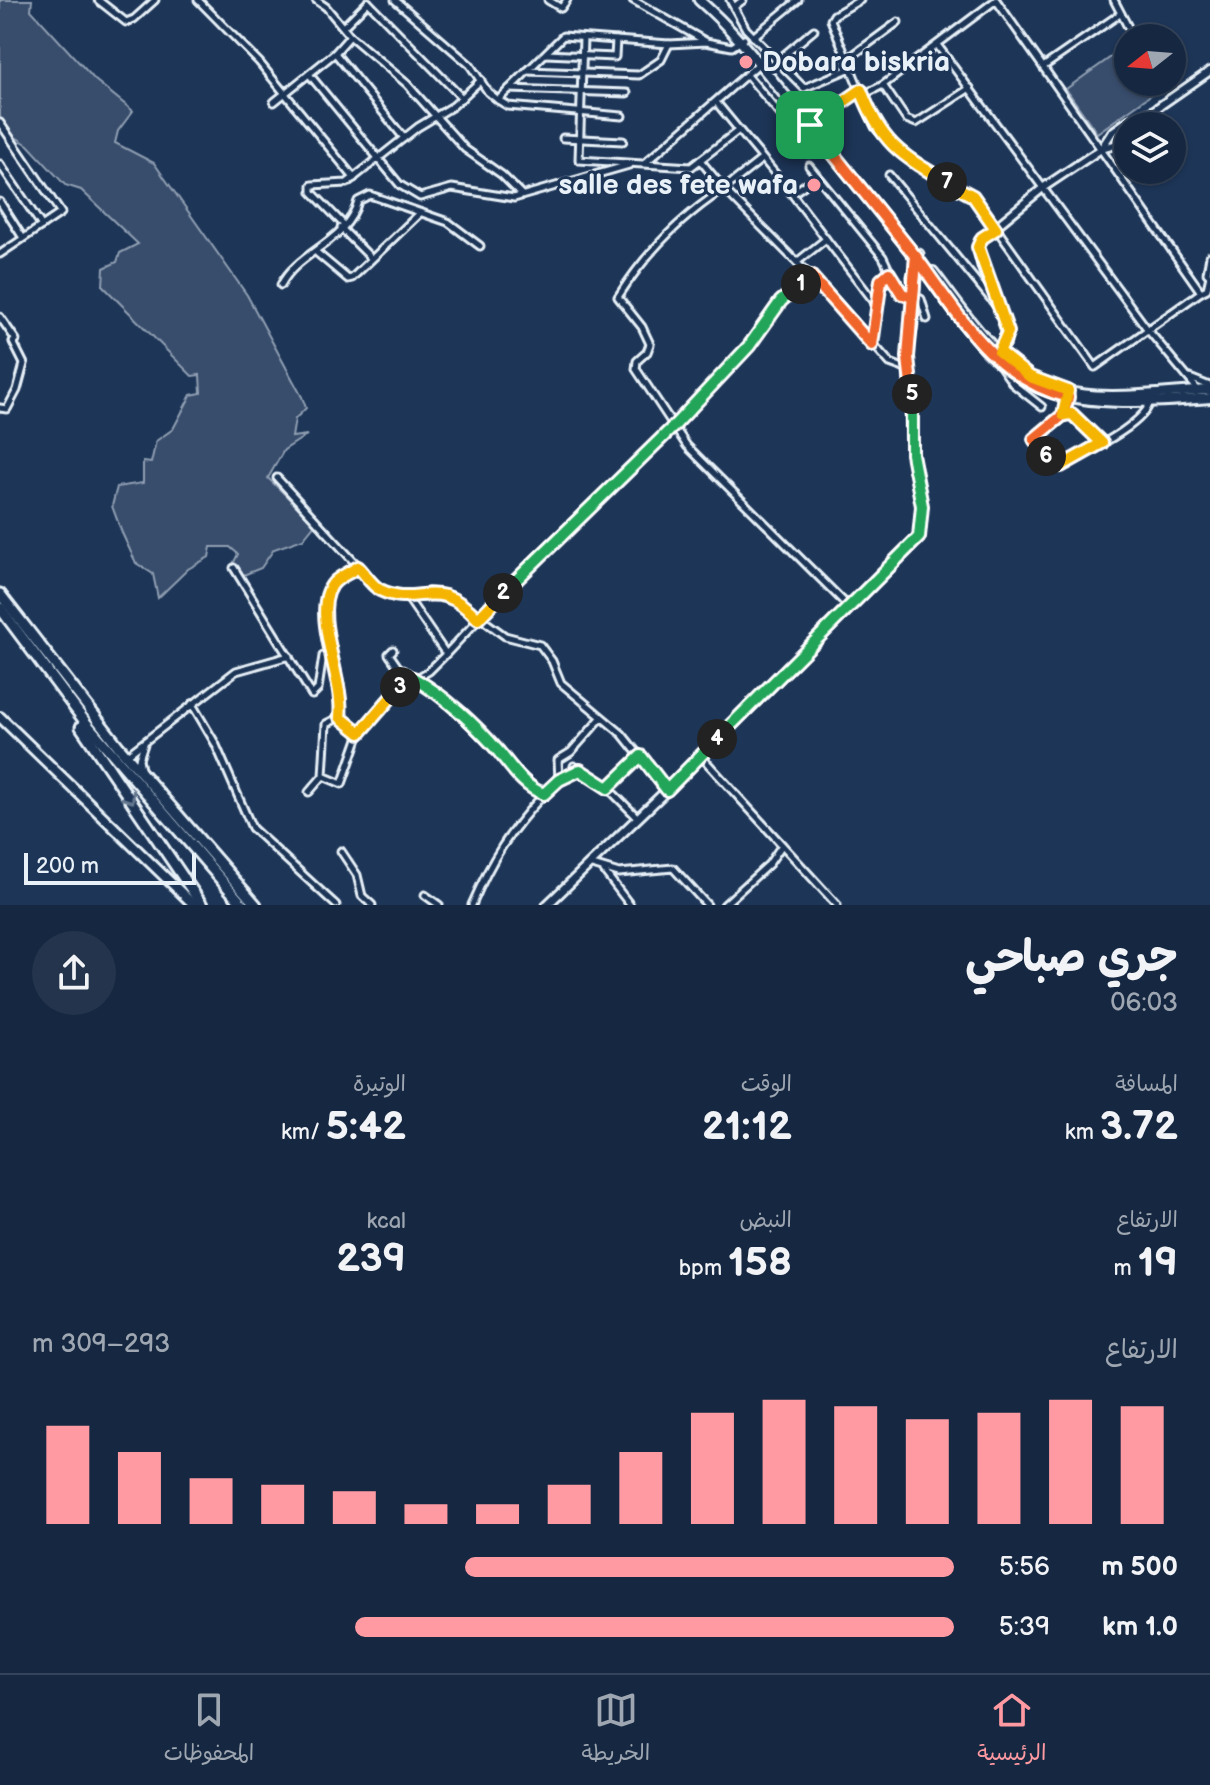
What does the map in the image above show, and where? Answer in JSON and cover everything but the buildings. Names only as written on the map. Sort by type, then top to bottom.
[{"type":"highway","points":[[0,594],[126,756],[256,905]]},
{"type":"highway","points":[[0,608],[202,905]]},
{"type":"highway","points":[[39,665],[243,905]]},
{"type":"main road","points":[[699,0],[743,36]]},
{"type":"main road","points":[[707,0],[743,36],[997,354],[1030,377],[1068,394],[1149,400],[1193,393]]},
{"type":"main road","points":[[547,905],[667,790],[919,537],[922,525],[912,454],[909,370],[918,256]]},
{"type":"main road","points":[[1068,394],[1209,393]]},
{"type":"main road","points":[[0,717],[194,905]]},
{"type":"street","points":[[98,0],[126,22],[134,19],[155,0]]},
{"type":"street","points":[[198,0],[259,62],[354,178]]},
{"type":"street","points":[[316,0],[350,36],[407,84],[465,149],[502,175],[522,195]]},
{"type":"street","points":[[395,0],[470,65],[498,100],[508,106],[622,116]]},
{"type":"street","points":[[548,0],[561,8],[567,0]]},
{"type":"street","points":[[633,0],[706,42]]},
{"type":"street","points":[[730,0],[743,36],[777,61],[804,88],[851,68]]},
{"type":"street","points":[[734,7],[743,0]]},
{"type":"street","points":[[498,100],[563,36],[669,44],[706,42],[732,47],[743,36],[798,0]]},
{"type":"street","points":[[860,0],[834,15],[831,20],[875,127],[904,156],[973,196],[1095,367],[1207,289],[1210,256]]},
{"type":"street","points":[[812,124],[861,90],[872,91],[883,85],[996,0],[1201,292]]},
{"type":"street","points":[[1114,0],[1126,24]]},
{"type":"street","points":[[343,27],[368,1],[462,98]]},
{"type":"street","points":[[1043,67],[1120,14]]},
{"type":"street","points":[[849,58],[898,22]]},
{"type":"street","points":[[777,61],[814,30]]},
{"type":"street","points":[[274,102],[335,53],[350,36]]},
{"type":"street","points":[[583,38],[578,110],[579,160],[691,167],[739,130]]},
{"type":"street","points":[[545,54],[615,57],[616,40]]},
{"type":"street","points":[[526,71],[639,75],[661,60],[669,44]]},
{"type":"street","points":[[938,46],[1183,373],[1193,393]]},
{"type":"street","points":[[335,53],[404,138]]},
{"type":"street","points":[[309,74],[400,185],[420,197],[452,188],[514,198],[616,166],[641,163],[762,62]]},
{"type":"street","points":[[1151,112],[1210,71]]},
{"type":"street","points":[[747,75],[792,128]]},
{"type":"street","points":[[371,258],[311,188],[316,184],[347,183],[462,98],[481,80]]},
{"type":"street","points":[[883,85],[906,119],[916,123],[970,88]]},
{"type":"street","points":[[509,89],[627,93]]},
{"type":"street","points":[[869,111],[872,91]]},
{"type":"street","points":[[716,102],[792,194],[876,304]]},
{"type":"street","points":[[0,123],[61,213],[0,254]]},
{"type":"street","points":[[1042,407],[1013,384],[997,354],[1008,332],[978,253],[982,238],[1044,187],[1101,149],[1114,133]]},
{"type":"street","points":[[563,138],[623,141]]},
{"type":"street","points":[[1101,149],[1114,145]]},
{"type":"street","points":[[762,159],[691,210],[650,254],[618,297],[642,327],[650,344],[647,352],[637,361],[636,369],[672,428],[849,608]]},
{"type":"street","points":[[700,160],[872,345],[890,363],[909,370]]},
{"type":"street","points":[[0,164],[42,226]]},
{"type":"street","points":[[809,166],[883,257],[902,294],[921,299],[927,319]]},
{"type":"street","points":[[889,175],[1000,310]]},
{"type":"street","points":[[792,194],[817,176]]},
{"type":"street","points":[[281,285],[293,264],[317,253],[354,215],[358,201],[370,195],[448,222],[480,246]]},
{"type":"street","points":[[0,202],[23,238]]},
{"type":"street","points":[[317,253],[348,279],[419,214]]},
{"type":"street","points":[[797,262],[826,239]]},
{"type":"street","points":[[872,345],[878,287],[889,273]]},
{"type":"street","points":[[323,776],[342,784],[360,733],[413,678],[429,671],[535,559],[672,428],[749,346],[781,301],[811,276]]},
{"type":"street","points":[[0,317],[16,340],[13,342],[24,364],[17,390],[7,409],[0,408]]},
{"type":"street","points":[[1183,373],[1193,393]]},
{"type":"street","points":[[1183,373],[1209,393]]},
{"type":"street","points":[[1063,415],[1068,394]]},
{"type":"street","points":[[1102,443],[1072,414],[1063,415],[1034,439],[1054,464],[1061,466],[1102,443],[1147,411],[1149,400]]},
{"type":"street","points":[[277,478],[380,590],[407,597],[428,592],[450,596],[505,636],[540,645],[552,661],[561,683],[641,756],[667,790]]},
{"type":"street","points":[[358,567],[335,582],[328,594],[326,633],[338,680],[340,717],[360,733]]},
{"type":"street","points":[[234,568],[312,695],[318,689],[320,660],[327,656],[331,659]]},
{"type":"street","points":[[407,597],[446,654]]},
{"type":"street","points":[[393,650],[389,654],[413,678],[430,687],[498,751],[512,771],[544,794]]},
{"type":"street","points":[[126,756],[236,671],[289,656]]},
{"type":"street","points":[[192,704],[215,743],[252,828],[336,905]]},
{"type":"street","points":[[309,792],[323,776],[323,734],[326,724],[340,717]]},
{"type":"street","points":[[559,780],[558,760],[571,752],[601,718]]},
{"type":"street","points":[[145,779],[139,759],[146,740]]},
{"type":"street","points":[[608,788],[641,756]]},
{"type":"street","points":[[701,756],[837,905]]},
{"type":"street","points":[[472,905],[501,844],[544,794],[577,768],[608,788],[638,818]]},
{"type":"street","points":[[724,905],[769,864],[782,845]]},
{"type":"street","points":[[341,851],[357,875],[362,896],[372,905]]},
{"type":"street","points":[[589,864],[619,873],[673,868],[705,905]]},
{"type":"street","points":[[603,870],[630,905]]},
{"type":"street","points":[[425,895],[439,905]]},
{"type":"shaded area","points":[[0,0],[32,0],[31,10],[95,80],[133,111],[118,131],[115,143],[154,163],[247,295],[302,397],[306,408],[295,419],[292,437],[307,435],[284,450],[268,478],[315,524],[303,539],[274,549],[261,568],[241,576],[233,564],[238,554],[230,547],[211,547],[209,557],[188,569],[158,598],[153,574],[136,563],[122,533],[112,506],[117,487],[143,483],[143,462],[151,463],[156,441],[173,429],[191,395],[201,393],[200,375],[192,376],[103,286],[104,268],[117,262],[120,253],[138,244],[81,190],[65,185],[28,145],[14,136],[0,117]]},
{"type":"shaded area","points":[[1114,55],[1114,96],[1149,96],[1127,112],[1114,112],[1114,121],[1097,133],[1066,89]]},
{"type":"place","name":"Dobara biskria","points":[[746,62]]},
{"type":"place","name":"salle des fete wafa","points":[[814,185]]},
{"type":"route","points":[[810,125],[861,90],[875,127],[887,140],[904,156],[973,196],[996,229],[979,242],[978,253],[1007,324],[1008,338],[999,352],[1030,377],[1068,391],[1068,397],[1067,403],[1063,415],[1072,414],[1102,443],[1061,466],[1052,463],[1035,444],[1034,437],[1063,415],[1068,397],[1028,383],[1001,362],[965,326],[916,257],[914,263],[912,277],[915,309],[908,357],[912,395],[912,454],[922,506],[919,537],[667,790],[641,756],[608,788],[580,770],[559,780],[544,794],[539,793],[512,771],[498,751],[463,717],[430,687],[413,678],[400,688],[360,733],[340,717],[338,680],[326,633],[328,594],[335,582],[358,567],[380,590],[407,597],[428,592],[450,596],[464,604],[478,619],[535,559],[560,539],[672,428],[749,346],[781,301],[811,276],[872,345],[881,280],[889,273],[902,294],[913,297],[912,277],[916,257],[810,125]]}]
